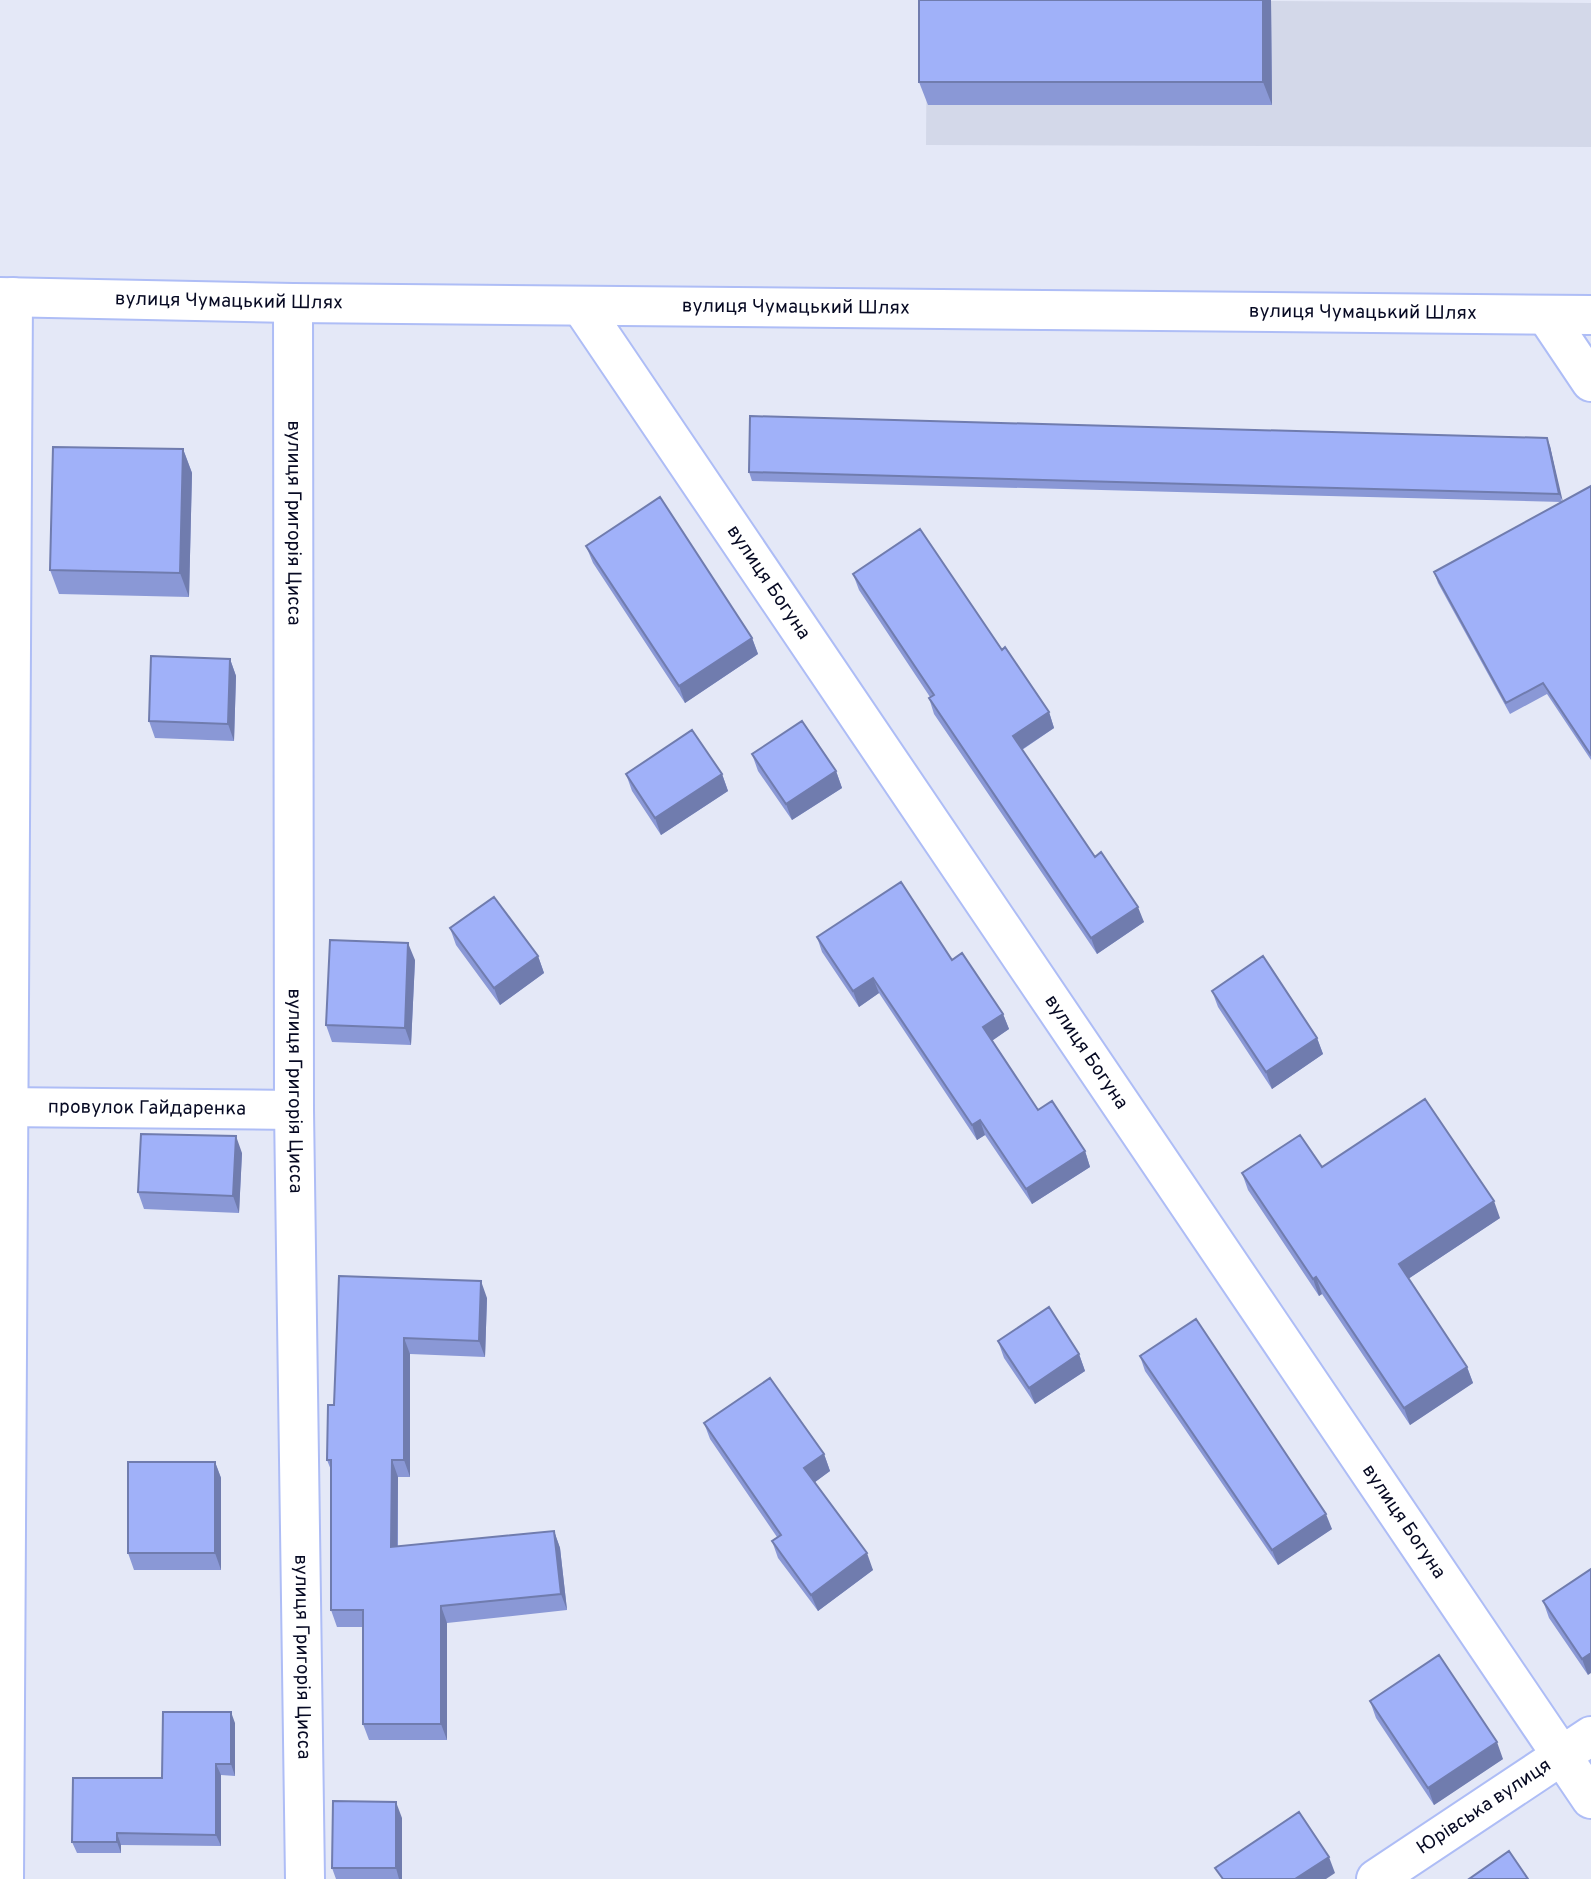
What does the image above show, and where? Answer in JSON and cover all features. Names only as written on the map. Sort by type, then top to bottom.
[{"type":"street","name":"вулиця Чумацький Шлях","points":[[7,297],[293,303],[1591,316]]},
{"type":"street","points":[[4,1879],[7,297]]},
{"type":"street","name":"вулиця Григорія Цисса","points":[[293,303],[294,1111],[305,1879]]},
{"type":"street","name":"вулиця Богуна","points":[[581,306],[1576,1746],[1591,1799]]},
{"type":"street","points":[[1546,315],[1591,382]]},
{"type":"street","name":"провулок Гайдаренка","points":[[4,1107],[294,1111]]},
{"type":"street","name":"Юрівська вулиця","points":[[1376,1879],[1576,1746]]},
{"type":"shaded area","points":[[927,2],[1591,3],[1591,147],[926,145]]},
{"type":"building","points":[[919,0],[1263,0],[1263,82],[919,82]]},
{"type":"building","points":[[750,416],[1547,438],[1559,494],[749,472]]},
{"type":"building","points":[[53,447],[183,449],[180,573],[50,570]]},
{"type":"building","points":[[1591,486],[1591,755],[1543,683],[1506,703],[1434,572]]},
{"type":"building","points":[[660,497],[752,638],[679,686],[586,546]]},
{"type":"building","points":[[920,529],[1002,650],[1005,647],[1049,712],[1013,736],[1095,857],[1101,852],[1138,907],[1091,938],[929,698],[934,695],[853,574]]},
{"type":"building","points":[[151,656],[230,659],[228,724],[149,721]]},
{"type":"building","points":[[802,721],[836,771],[786,804],[752,754]]},
{"type":"building","points":[[692,730],[722,774],[655,818],[626,774]]},
{"type":"building","points":[[901,882],[952,960],[962,953],[1003,1014],[983,1027],[1038,1110],[1052,1101],[1085,1151],[1026,1189],[980,1120],[972,1125],[873,978],[853,991],[817,937]]},
{"type":"building","points":[[494,897],[538,956],[494,988],[450,928]]},
{"type":"building","points":[[330,940],[408,943],[405,1028],[326,1025]]},
{"type":"building","points":[[1263,956],[1317,1038],[1266,1072],[1212,991]]},
{"type":"building","points":[[1425,1099],[1494,1201],[1399,1264],[1467,1367],[1404,1408],[1242,1173],[1300,1135],[1322,1167]]},
{"type":"building","points":[[141,1134],[236,1136],[233,1196],[138,1192]]},
{"type":"building","points":[[339,1276],[481,1281],[479,1341],[404,1338],[404,1460],[392,1460],[391,1547],[554,1531],[561,1594],[441,1606],[441,1724],[363,1724],[363,1610],[331,1610],[331,1460],[327,1460],[328,1405],[334,1405]]},
{"type":"building","points":[[1049,1307],[1079,1354],[1029,1388],[998,1341]]},
{"type":"building","points":[[1196,1319],[1326,1514],[1272,1550],[1140,1356]]},
{"type":"building","points":[[770,1378],[824,1454],[804,1468],[867,1553],[811,1595],[772,1541],[781,1535],[704,1423]]},
{"type":"building","points":[[128,1462],[215,1462],[215,1553],[128,1553]]},
{"type":"building","points":[[1591,1569],[1591,1653],[1582,1659],[1543,1601]]},
{"type":"building","points":[[1439,1655],[1497,1742],[1428,1788],[1370,1701]]},
{"type":"building","points":[[163,1712],[231,1712],[231,1764],[216,1764],[216,1835],[117,1833],[117,1842],[72,1842],[73,1778],[162,1778]]},
{"type":"building","points":[[333,1801],[396,1802],[396,1868],[332,1868]]},
{"type":"building","points":[[1299,1812],[1329,1857],[1295,1879],[1223,1879],[1215,1868]]},
{"type":"building","points":[[1509,1851],[1528,1879],[1469,1879]]}]
